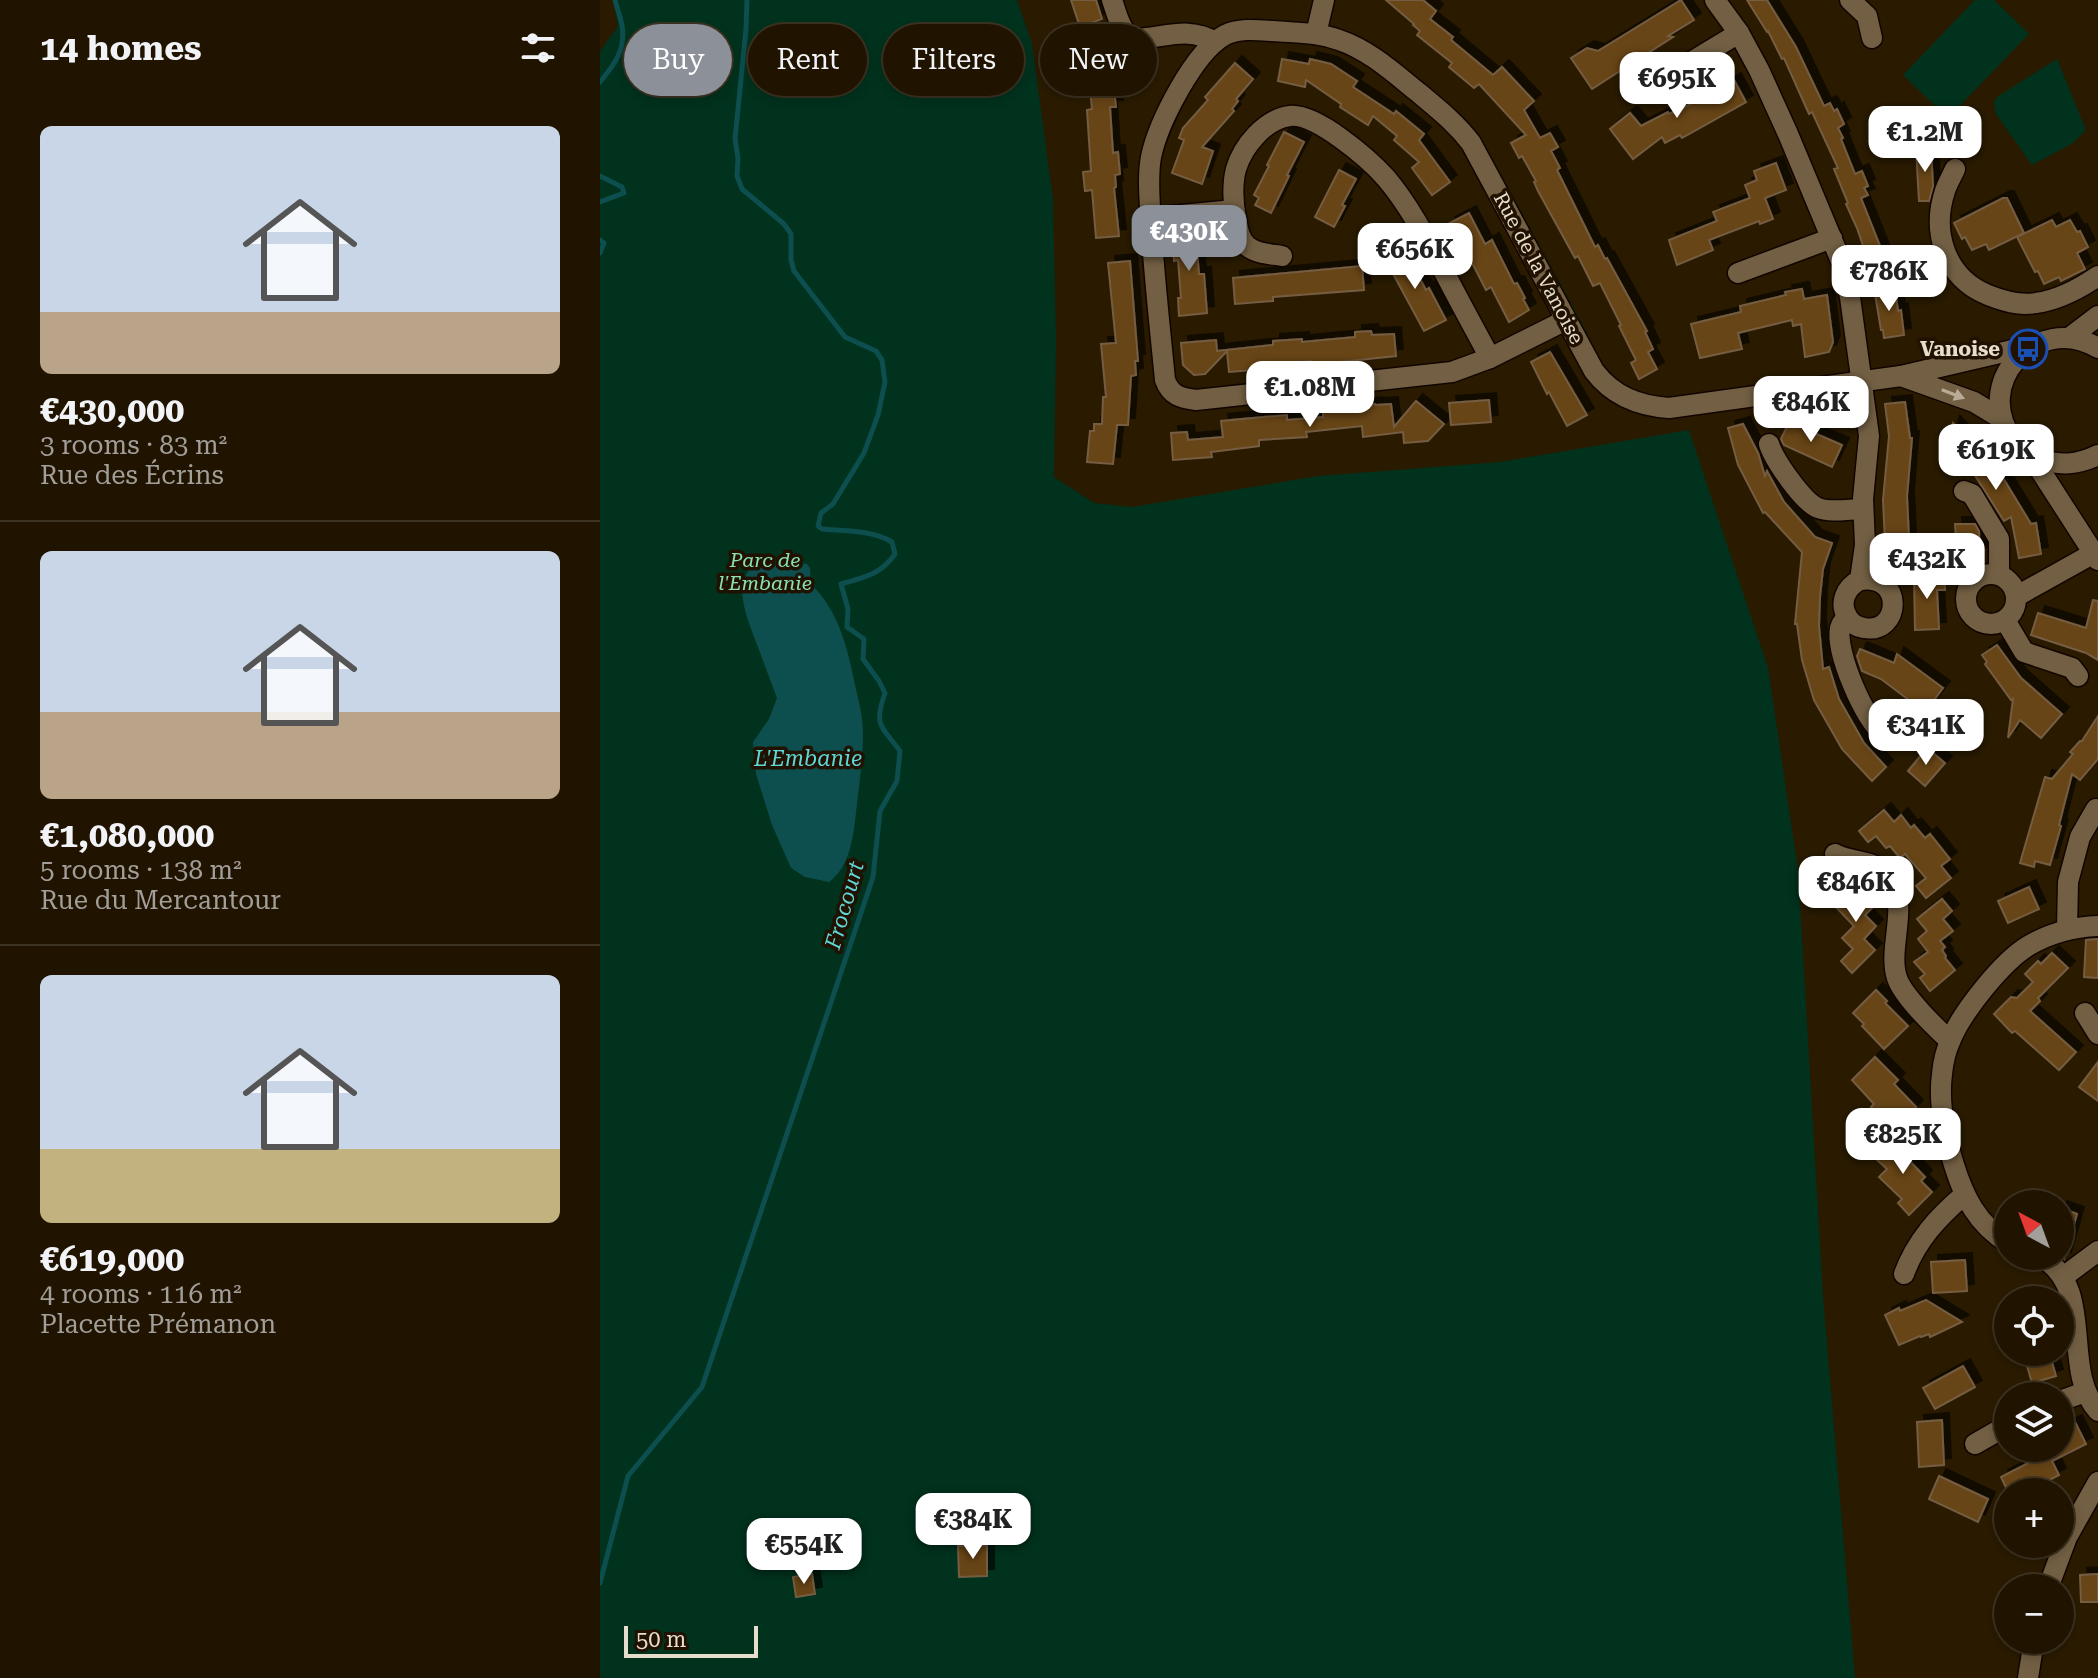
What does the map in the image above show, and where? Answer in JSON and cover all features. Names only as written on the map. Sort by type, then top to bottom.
[{"type":"street","points":[[1112,0],[1122,28],[1133,39],[1193,33],[1205,35],[1215,42],[1195,65],[1179,92],[1157,136],[1149,167],[1165,380],[1174,394],[1196,400],[1452,372],[1490,358],[1566,320]]},
{"type":"street","points":[[1316,34],[1324,0]]},
{"type":"street","points":[[1715,0],[1739,33],[1759,70],[1843,266],[1869,436],[1863,509],[1865,545],[1860,580]]},
{"type":"street","points":[[1850,0],[1867,16],[1872,38]]},
{"type":"street","name":"Rue de la Vanoise","points":[[1215,42],[1237,30],[1316,34],[1335,38],[1376,60],[1455,124],[1483,164],[1600,379],[1624,397],[1646,406],[1669,408],[1901,376],[2054,338],[2069,338]]},
{"type":"street","points":[[1653,85],[1739,33]]},
{"type":"street","points":[[1282,256],[1255,252],[1240,236],[1234,210],[1234,186],[1236,169],[1259,132],[1274,120],[1293,115],[1330,130],[1359,152],[1400,196],[1419,225],[1490,358]]},
{"type":"street","points":[[1955,169],[1945,191],[1940,231],[1946,256],[1970,286],[2015,304],[2033,304],[2059,297],[2098,276]]},
{"type":"street","points":[[1151,218],[1234,210]]},
{"type":"street","points":[[1738,273],[1832,238]]},
{"type":"street","points":[[2069,338],[2098,316]]},
{"type":"street","points":[[2069,338],[2098,348]]},
{"type":"street","points":[[2017,596],[2096,556],[2031,456],[2013,440],[2002,419],[2000,399],[2004,380],[2013,363],[2034,345]]},
{"type":"street","name":"Rue de la Vanoise","points":[[1901,376],[1974,402],[2002,419]]},
{"type":"street","points":[[1769,444],[1773,456],[1815,508],[1863,509]]},
{"type":"street","points":[[2031,456],[2062,465],[2077,464],[2098,455]]},
{"type":"street","points":[[1964,491],[1972,494],[1999,539],[1999,574]]},
{"type":"street","points":[[1991,573],[2009,581],[2017,596],[2014,610],[2005,620],[1988,624],[1980,622],[1968,610],[1966,602],[1966,593],[1975,579],[1991,573]]},
{"type":"street","points":[[1860,580],[1875,580],[1891,594],[1893,608],[1886,621],[1873,628],[1858,627],[1847,617],[1843,603],[1853,584],[1860,580]]},
{"type":"street","points":[[1847,617],[1841,625],[1840,635],[1846,671],[1876,727],[1884,734],[1899,733]]},
{"type":"street","points":[[2005,620],[2024,652],[2072,668],[2078,676]]},
{"type":"street","points":[[2067,930],[2068,882],[2080,837],[2096,809]]},
{"type":"street","points":[[1835,854],[1872,864],[1890,878],[1897,891],[1898,902],[1895,966],[1898,981],[1950,1041]]},
{"type":"street","points":[[1994,1232],[1981,1222],[1964,1195],[1952,1160],[1942,1111],[1941,1076],[1950,1041],[1968,1010],[2016,954],[2067,930],[2098,926]]},
{"type":"street","points":[[2085,1013],[2098,1034]]},
{"type":"street","points":[[1904,1274],[1928,1230],[1964,1195]]},
{"type":"street","points":[[2063,1277],[2098,1251]]},
{"type":"street","points":[[2057,1270],[2073,1306],[2085,1392],[2098,1411]]},
{"type":"street","points":[[2074,1396],[2085,1392]]},
{"type":"street","points":[[1975,1444],[1994,1433]]},
{"type":"street","points":[[2053,1574],[2067,1537],[2098,1482]]},
{"type":"street","points":[[2028,1678],[2032,1654]]},
{"type":"green space","name":"Parc de l'Embanie","points":[[613,0],[1017,0],[1032,44],[1053,199],[1056,339],[1054,477],[1094,503],[1132,507],[1318,476],[1500,462],[1689,430],[1768,668],[1798,870],[1823,1296],[1855,1678],[600,1678],[600,51],[618,26]]},
{"type":"green space","points":[[1975,0],[1994,0],[2029,34],[1948,118],[1903,75]]},
{"type":"green space","points":[[2057,59],[2086,130],[2073,143],[2032,165],[1996,114],[1994,102],[1997,97]]},
{"type":"green space","points":[[1460,116],[1480,136],[1587,337]]},
{"type":"water","name":"L'Embanie","points":[[778,559],[807,564],[810,568],[811,584],[829,607],[841,633],[862,715],[863,751],[853,836],[843,867],[829,882],[805,877],[791,868],[772,825],[756,774],[753,742],[769,719],[777,698],[748,622],[742,593],[749,570],[760,563]]},
{"type":"building","points":[[1071,0],[1096,0],[1102,19],[1079,24]]},
{"type":"building","points":[[1386,0],[1423,0],[1436,11],[1430,19],[1453,37],[1451,40],[1493,75],[1502,67],[1534,101],[1524,110],[1540,138],[1550,133],[1558,147],[1551,151],[1560,168],[1557,170],[1595,247],[1598,245],[1607,258],[1647,331],[1653,349],[1648,352],[1657,369],[1639,379],[1631,363],[1636,360],[1600,283],[1593,286],[1578,256],[1575,258],[1538,191],[1536,181],[1511,143],[1526,135],[1479,84],[1474,88],[1449,67],[1452,63],[1417,35],[1420,31],[1414,24]]},
{"type":"building","points":[[1681,0],[1694,20],[1592,89],[1571,58],[1587,48],[1598,51]]},
{"type":"building","points":[[1747,0],[1767,0],[1796,47],[1824,106],[1830,103],[1834,111],[1837,109],[1844,124],[1838,128],[1841,139],[1855,174],[1862,171],[1868,186],[1864,188],[1868,195],[1861,198],[1886,261],[1870,266],[1834,169],[1838,168],[1784,58]]},
{"type":"building","points":[[1282,59],[1309,64],[1310,59],[1331,64],[1357,81],[1353,87],[1394,114],[1396,111],[1424,134],[1419,140],[1450,182],[1432,195],[1412,168],[1419,162],[1394,140],[1397,136],[1373,116],[1368,125],[1306,80],[1305,87],[1278,81]]},
{"type":"building","points":[[1235,63],[1253,79],[1236,99],[1234,111],[1202,147],[1213,151],[1202,184],[1172,173],[1184,140],[1179,138],[1183,128]]},
{"type":"building","points":[[1734,80],[1746,102],[1682,138],[1680,135],[1665,143],[1662,137],[1633,159],[1610,129],[1630,113],[1641,126],[1691,104]]},
{"type":"building","points":[[1091,96],[1115,96],[1116,107],[1110,107],[1113,153],[1118,152],[1120,174],[1115,175],[1114,188],[1119,236],[1096,238],[1092,190],[1085,191],[1083,172],[1091,171],[1087,110],[1092,109]]},
{"type":"building","points":[[1284,132],[1304,142],[1271,213],[1255,205],[1259,198],[1254,195]]},
{"type":"building","points":[[1931,148],[1933,186],[1929,201],[1919,201],[1916,149]]},
{"type":"building","points":[[1776,163],[1786,190],[1765,198],[1773,219],[1760,224],[1759,221],[1709,240],[1713,250],[1677,265],[1669,240],[1717,221],[1713,212],[1750,198],[1745,185],[1757,180],[1754,171]]},
{"type":"building","points":[[1339,170],[1356,179],[1334,227],[1315,217]]},
{"type":"building","points":[[2007,198],[2024,233],[1989,250],[1986,244],[1972,250],[1954,223]]},
{"type":"building","points":[[1469,213],[1485,244],[1492,240],[1514,284],[1517,283],[1525,298],[1529,310],[1509,322],[1491,287],[1486,290],[1448,224]]},
{"type":"building","points":[[2052,220],[2056,227],[2070,220],[2088,247],[2077,253],[2085,269],[2061,281],[2059,277],[2044,284],[2017,237]]},
{"type":"building","points":[[1195,227],[1199,274],[1204,274],[1207,313],[1179,316],[1178,260],[1174,261],[1172,229]]},
{"type":"building","points":[[1409,250],[1416,265],[1413,266],[1446,320],[1424,331],[1385,259]]},
{"type":"building","points":[[1130,261],[1138,361],[1135,361],[1136,375],[1131,376],[1128,425],[1117,425],[1113,464],[1087,462],[1090,431],[1094,431],[1094,424],[1102,424],[1103,397],[1106,397],[1101,344],[1116,343],[1108,263]]},
{"type":"building","points":[[1362,266],[1364,290],[1273,297],[1273,301],[1235,304],[1233,278]]},
{"type":"building","points":[[1891,286],[1898,311],[1901,310],[1904,335],[1884,338],[1874,288]]},
{"type":"building","points":[[1802,289],[1804,299],[1827,295],[1833,342],[1829,352],[1805,357],[1801,324],[1793,326],[1792,320],[1738,333],[1742,349],[1700,358],[1691,324],[1741,312],[1740,306]]},
{"type":"building","points":[[1371,331],[1372,335],[1394,334],[1396,356],[1311,365],[1311,361],[1264,365],[1265,369],[1229,372],[1227,351],[1205,374],[1194,375],[1183,365],[1181,343],[1216,340],[1217,351],[1273,345],[1273,341],[1302,339],[1302,342],[1355,337],[1355,332]]},
{"type":"building","points":[[1550,352],[1587,415],[1567,426],[1531,362]]},
{"type":"building","points":[[1489,400],[1491,422],[1451,425],[1449,403]]},
{"type":"building","points":[[1416,401],[1444,424],[1428,441],[1404,443],[1403,432],[1363,437],[1362,426],[1306,432],[1307,437],[1259,440],[1259,446],[1211,452],[1212,457],[1173,460],[1171,433],[1187,432],[1188,440],[1223,437],[1221,421],[1287,415],[1287,420],[1323,417],[1323,410],[1375,404],[1391,404],[1394,427]]},
{"type":"building","points":[[1905,402],[1912,438],[1907,496],[1910,561],[1886,562],[1883,500],[1889,436],[1885,404]]},
{"type":"building","points":[[1789,422],[1842,445],[1832,467],[1784,445],[1781,439]]},
{"type":"building","points":[[1953,423],[1994,463],[2031,524],[2036,523],[2041,554],[2019,558],[2011,517],[2004,521],[1974,474],[1946,446]]},
{"type":"building","points":[[1743,424],[1758,453],[1765,476],[1767,471],[1784,502],[1815,537],[1832,543],[1823,569],[1820,597],[1823,669],[1829,667],[1839,699],[1864,743],[1886,767],[1872,781],[1842,749],[1814,700],[1795,624],[1802,552],[1763,513],[1738,465],[1728,428]]},
{"type":"building","points":[[1955,524],[1975,524],[1979,531],[1980,554],[1957,555]]},
{"type":"building","points":[[1944,574],[1945,590],[1937,590],[1939,629],[1915,630],[1914,575]]},
{"type":"building","points":[[2093,600],[2098,601],[2098,660],[2031,635],[2038,613],[2086,628]]},
{"type":"building","points":[[1997,645],[2021,678],[2062,714],[2041,738],[2020,720],[2008,738],[2013,699],[1985,664],[1987,662],[1982,655]]},
{"type":"building","points":[[1860,649],[1894,663],[1897,654],[1943,688],[1925,712],[1881,679],[1862,671],[1857,656]]},
{"type":"building","points":[[2098,716],[2098,759],[2080,780],[2072,774],[2050,865],[2035,861],[2034,867],[2020,863],[2045,777],[2052,779]]},
{"type":"building","points":[[1927,748],[1945,763],[1925,786],[1908,771]]},
{"type":"building","points":[[1884,810],[1894,822],[1901,815],[1911,828],[1914,825],[1925,838],[1930,834],[1950,859],[1941,866],[1951,878],[1926,898],[1916,886],[1926,878],[1905,854],[1900,858],[1876,836],[1868,842],[1859,831]]},
{"type":"building","points":[[1855,880],[1876,904],[1865,915],[1876,926],[1864,939],[1875,950],[1852,973],[1841,961],[1853,949],[1842,938],[1854,926],[1832,903]]},
{"type":"building","points":[[2029,887],[2039,909],[2008,923],[1998,901]]},
{"type":"building","points":[[1942,899],[1952,911],[1943,919],[1953,931],[1940,941],[1945,947],[1942,950],[1945,958],[1955,970],[1930,991],[1920,978],[1925,974],[1914,962],[1928,952],[1918,939],[1927,931],[1917,919]]},
{"type":"building","points":[[2098,939],[2098,978],[2084,977],[2086,940]]},
{"type":"building","points":[[2052,953],[2068,968],[2038,998],[2040,1001],[2030,1011],[2076,1052],[2059,1070],[2015,1031],[2012,1033],[1994,1014],[2033,982],[2025,974]]},
{"type":"building","points":[[1876,990],[1908,1026],[1884,1049],[1853,1013]]},
{"type":"building","points":[[1875,1057],[1898,1080],[1894,1084],[1916,1107],[1893,1129],[1871,1107],[1874,1104],[1852,1080]]},
{"type":"building","points":[[2098,1062],[2098,1101],[2079,1087]]},
{"type":"building","points":[[1898,1135],[1910,1147],[1903,1154],[1925,1177],[1921,1181],[1932,1192],[1909,1215],[1898,1203],[1902,1199],[1879,1177],[1887,1169],[1875,1158]]},
{"type":"building","points":[[1965,1260],[1967,1291],[1933,1293],[1931,1262]]},
{"type":"building","points":[[1926,1300],[1962,1322],[1930,1337],[1929,1334],[1920,1336],[1899,1345],[1885,1315]]},
{"type":"building","points":[[1963,1366],[1975,1387],[1935,1409],[1923,1388]]},
{"type":"building","points":[[2027,1366],[2053,1366],[2056,1376],[2032,1382]]},
{"type":"building","points":[[1942,1420],[1944,1465],[1919,1467],[1917,1422]]},
{"type":"building","points":[[2074,1422],[2086,1444],[2074,1450]]},
{"type":"building","points":[[2030,1462],[2052,1462],[2059,1475],[2053,1478],[2001,1477]]},
{"type":"building","points":[[1939,1476],[1988,1499],[1978,1522],[1929,1499]]},
{"type":"building","points":[[987,1545],[987,1576],[959,1577],[958,1546]]},
{"type":"building","points":[[812,1574],[815,1594],[796,1597],[793,1577]]},
{"type":"building","points":[[2098,1574],[2098,1602],[2081,1602],[2080,1575]]},
{"type":"waterway","points":[[600,82],[621,49],[622,25],[615,0]]},
{"type":"waterway","name":"Frocourt","points":[[600,1583],[628,1476],[702,1387],[873,877],[880,811],[897,781],[900,751],[881,725],[880,713],[885,693],[863,659],[864,639],[847,627],[848,609],[841,584],[884,567],[895,554],[892,542],[867,533],[822,529],[818,526],[821,513],[833,504],[864,453],[878,415],[885,382],[882,360],[876,351],[845,337],[794,271],[791,234],[784,224],[742,189],[737,176],[735,139],[747,0]]},
{"type":"waterway","points":[[600,176],[622,187],[624,193],[600,202]]},
{"type":"waterway","points":[[600,240],[604,243],[600,253]]},
{"type":"place","name":"Vanoise","points":[[2028,349]]}]
